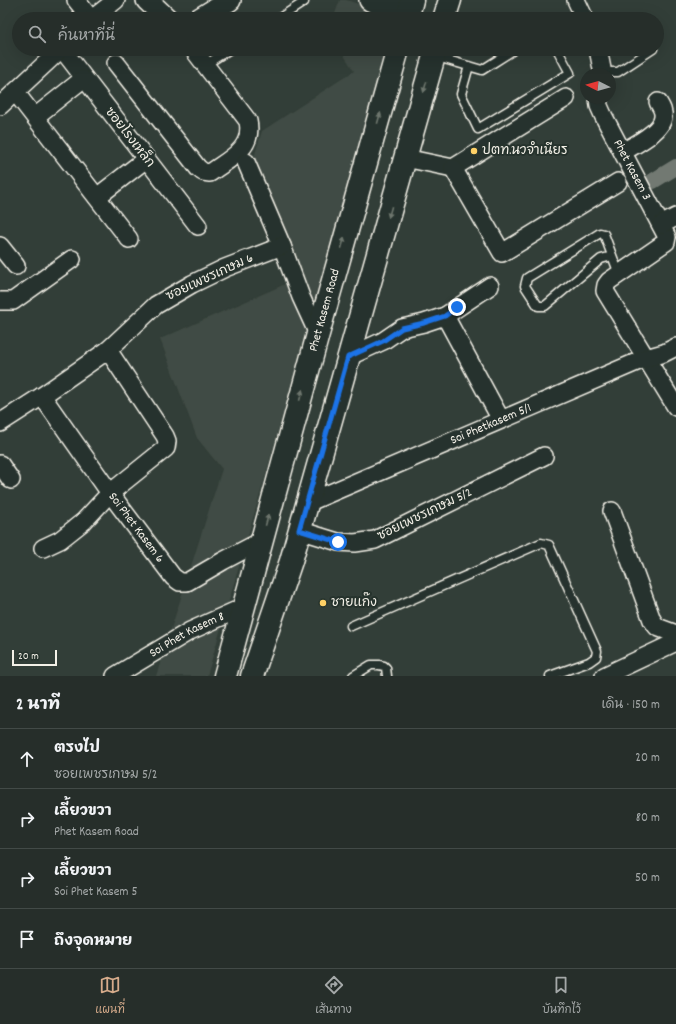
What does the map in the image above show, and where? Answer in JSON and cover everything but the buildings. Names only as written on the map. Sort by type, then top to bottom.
[{"type":"main road","points":[[446,12],[450,0]]},
{"type":"main road","name":"Phet Kasem Road","points":[[217,676],[261,541],[396,56]]},
{"type":"main road","points":[[268,676],[291,561],[299,530],[434,56]]},
{"type":"main road","points":[[252,676],[291,561]]},
{"type":"main road","name":"Phet Kasem Road","points":[[225,676],[252,571]]},
{"type":"street","points":[[76,0],[86,12]]},
{"type":"street","points":[[101,12],[116,0]]},
{"type":"street","points":[[147,0],[160,12]]},
{"type":"street","points":[[210,12],[230,0]]},
{"type":"street","points":[[370,0],[409,10]]},
{"type":"street","points":[[576,0],[582,12]]},
{"type":"street","points":[[0,106],[16,93],[54,56]]},
{"type":"street","name":"ซอยโรงเหล็ก","points":[[66,56],[198,226]]},
{"type":"street","points":[[116,63],[198,168],[203,172],[210,173],[241,151],[249,135],[249,129],[248,121],[198,56]]},
{"type":"street","points":[[599,56],[602,68]]},
{"type":"street","points":[[35,117],[83,79]]},
{"type":"street","points":[[16,93],[129,239]]},
{"type":"street","points":[[405,158],[453,168],[566,98]]},
{"type":"street","points":[[622,152],[648,136],[656,130],[662,122],[663,111],[658,102]]},
{"type":"street","name":"Phet Kasem 3","points":[[598,104],[667,237],[666,242],[620,274]]},
{"type":"street","points":[[97,197],[146,159]]},
{"type":"street","points":[[246,162],[282,246],[300,297],[318,334]]},
{"type":"street","points":[[453,168],[502,252],[618,182]]},
{"type":"street","points":[[661,225],[676,217]]},
{"type":"street","points":[[0,246],[16,266]]},
{"type":"street","name":"ซอยเพชรเกษม 6","points":[[0,424],[108,350],[156,305],[192,284],[282,246]]},
{"type":"street","points":[[0,301],[13,301],[72,259]]},
{"type":"street","points":[[620,274],[609,281],[606,285],[605,291],[676,407]]},
{"type":"street","points":[[348,357],[383,341],[402,328],[445,316],[490,286]]},
{"type":"street","points":[[445,316],[499,416]]},
{"type":"street","name":"Soi Phetkasem 5/1","points":[[307,503],[646,358],[664,353],[676,347]]},
{"type":"street","points":[[43,548],[60,540],[84,521],[110,493],[166,448],[167,441],[108,350]]},
{"type":"street","name":"Soi Phet Kasem 6","points":[[42,396],[110,493],[173,577],[180,582],[187,582],[261,541]]},
{"type":"street","name":"ซอยเพชรเกษม 5/2","points":[[299,530],[338,542],[355,543],[375,540],[544,456]]},
{"type":"street","points":[[0,464],[11,480]]},
{"type":"street","points":[[612,512],[652,620],[657,627],[676,634]]},
{"type":"street","name":"Soi Phet Kasem 8","points":[[114,676],[190,631],[240,608]]},
{"type":"street","points":[[604,676],[676,642]]},
{"type":"lane","points":[[289,12],[304,2]]},
{"type":"lane","points":[[205,65],[219,56]]},
{"type":"lane","points":[[445,56],[482,70],[504,56]]},
{"type":"lane","points":[[469,66],[461,94],[478,129],[570,73],[561,56]]},
{"type":"lane","points":[[616,72],[642,56]]},
{"type":"lane","points":[[612,256],[601,260],[545,306],[538,306],[525,286],[527,278],[600,233],[604,234],[607,238],[612,256],[620,274]]},
{"type":"lane","points":[[351,626],[544,543],[549,545],[597,651],[596,657],[589,662],[550,676]]},
{"type":"lane","points":[[354,676],[374,664],[384,666],[386,668],[387,676]]},
{"type":"shaded area","points":[[340,0],[346,0],[384,12],[336,12]]},
{"type":"shaded area","points":[[344,56],[388,56],[207,676],[156,676],[222,469],[197,438],[160,339],[297,279],[252,164],[262,131],[354,71]]},
{"type":"waterway","points":[[653,181],[676,167]]},
{"type":"place","name":"ปตท.นวจำเนียร","points":[[474,151]]},
{"type":"place","name":"ชายแก๊ง","points":[[323,603]]},
{"type":"route","points":[[338,542],[299,530],[348,357],[383,341],[402,328],[445,316],[457,307]]}]
